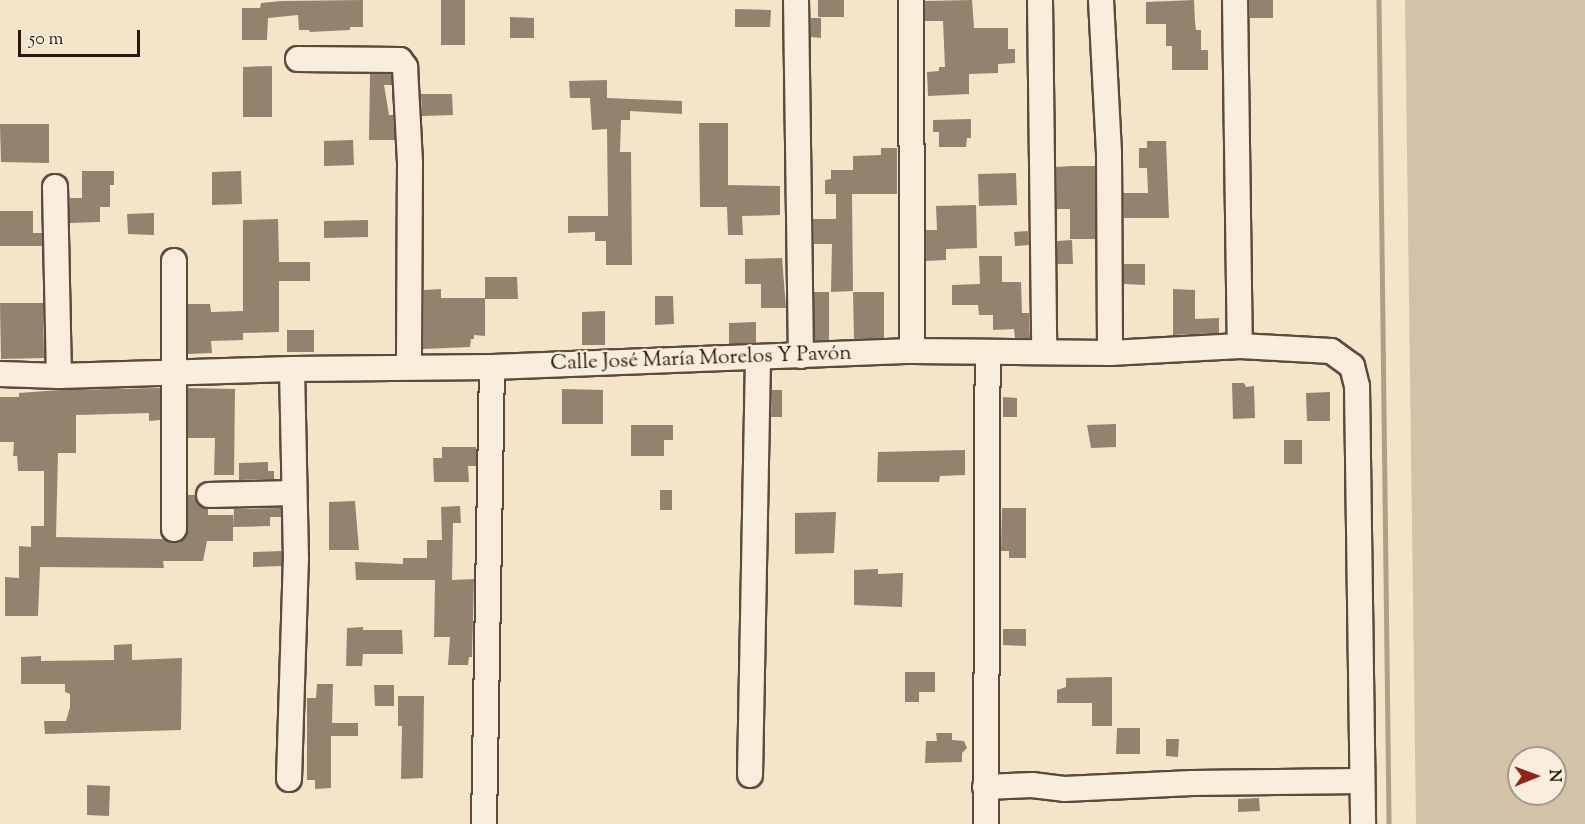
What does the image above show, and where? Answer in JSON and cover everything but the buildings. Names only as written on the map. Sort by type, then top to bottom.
[{"type":"street","points":[[796,0],[801,356]]},
{"type":"street","points":[[911,0],[912,351]]},
{"type":"street","points":[[1040,0],[1044,352]]},
{"type":"street","points":[[1101,0],[1109,154],[1110,353]]},
{"type":"street","points":[[1235,0],[1240,346]]},
{"type":"street","points":[[298,59],[400,60],[405,67],[410,163],[409,367]]},
{"type":"street","points":[[55,187],[59,376]]},
{"type":"street","points":[[174,261],[174,529]]},
{"type":"street","name":"Calle José María Morelos Y Pavón","points":[[0,374],[59,376],[292,369],[492,367],[912,351],[1110,353],[1240,346],[1331,351],[1342,356],[1352,366],[1357,386],[1361,781]]},
{"type":"street","points":[[986,824],[988,353]]},
{"type":"street","points":[[750,775],[758,357]]},
{"type":"street","points":[[484,824],[492,367]]},
{"type":"street","points":[[289,779],[296,559],[292,369]]},
{"type":"street","points":[[209,495],[294,492]]},
{"type":"street","points":[[985,787],[1032,785],[1064,789],[1192,783],[1361,781],[1363,824]]},
{"type":"shaded area","points":[[1405,0],[1585,0],[1585,824],[1416,824]]},
{"type":"waterway","points":[[1379,0],[1389,824]]}]
